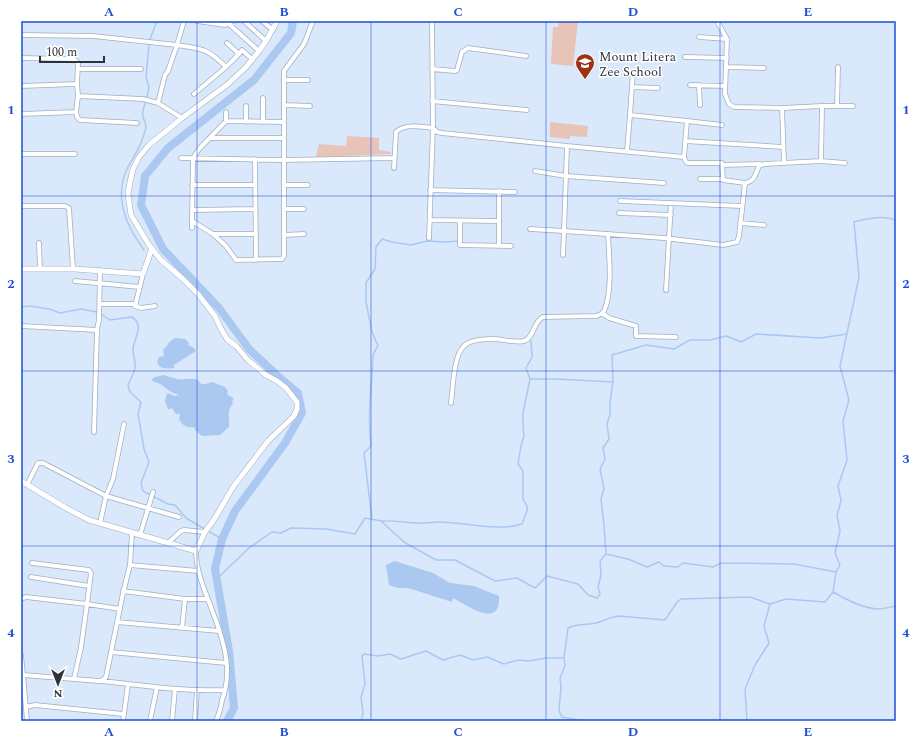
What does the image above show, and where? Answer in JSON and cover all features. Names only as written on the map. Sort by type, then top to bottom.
[{"type":"street","points":[[158,103],[165,75],[168,71],[184,21]]},
{"type":"street","points":[[197,21],[225,25],[233,21]]},
{"type":"street","points":[[244,21],[266,41]]},
{"type":"street","points":[[262,21],[273,30]]},
{"type":"street","points":[[216,721],[219,715],[225,690],[227,673],[226,663],[219,631],[198,571],[196,551],[206,530],[241,475],[268,441],[294,416],[297,409],[297,402],[286,388],[277,381],[266,376],[227,339],[215,316],[198,294],[161,260],[131,214],[128,194],[133,169],[139,157],[149,145],[182,118],[228,84],[259,52],[277,21]]},
{"type":"street","points":[[192,221],[213,234],[226,246],[235,259],[280,260],[283,258],[284,71],[304,44],[313,21]]},
{"type":"street","points":[[429,238],[433,128],[432,21]]},
{"type":"street","points":[[717,21],[727,39],[725,86],[727,101],[731,106],[782,108],[853,106]]},
{"type":"street","points":[[229,24],[259,52]]},
{"type":"street","points":[[21,35],[93,36],[200,48],[208,51],[226,67]]},
{"type":"street","points":[[699,38],[727,39]]},
{"type":"street","points":[[227,43],[239,54]]},
{"type":"street","points":[[432,70],[457,70],[462,52],[468,48],[526,56]]},
{"type":"street","points":[[194,94],[226,67],[242,50],[252,59]]},
{"type":"street","points":[[685,56],[727,58]]},
{"type":"street","points":[[21,58],[74,59],[78,63],[78,96],[76,112],[77,118],[80,120],[136,122]]},
{"type":"street","points":[[727,67],[764,68]]},
{"type":"street","points":[[837,106],[838,67]]},
{"type":"street","points":[[79,69],[141,69]]},
{"type":"street","points":[[627,151],[633,72]]},
{"type":"street","points":[[284,80],[308,80]]},
{"type":"street","points":[[21,86],[77,84]]},
{"type":"street","points":[[690,84],[725,86]]},
{"type":"street","points":[[699,85],[700,105]]},
{"type":"street","points":[[632,87],[658,88]]},
{"type":"street","points":[[78,96],[145,99],[158,103],[182,118]]},
{"type":"street","points":[[263,98],[263,122]]},
{"type":"street","points":[[432,101],[527,110]]},
{"type":"street","points":[[246,106],[246,122]]},
{"type":"street","points":[[284,106],[310,106]]},
{"type":"street","points":[[821,161],[822,106]]},
{"type":"street","points":[[782,108],[784,163]]},
{"type":"street","points":[[21,114],[76,112]]},
{"type":"street","points":[[226,112],[226,122]]},
{"type":"street","points":[[630,115],[722,125]]},
{"type":"street","points":[[687,121],[684,157],[688,163],[722,163],[722,165],[821,161],[845,163]]},
{"type":"street","points":[[192,228],[193,158],[199,149],[226,122],[284,122]]},
{"type":"street","points":[[394,168],[396,132],[401,128],[408,126],[433,128],[437,132],[442,133],[684,157]]},
{"type":"street","points":[[210,138],[284,138]]},
{"type":"street","points":[[685,141],[783,146]]},
{"type":"street","points":[[564,255],[567,146]]},
{"type":"street","points":[[21,154],[75,154]]},
{"type":"street","points":[[181,158],[283,160],[395,158]]},
{"type":"street","points":[[255,159],[256,260]]},
{"type":"street","points":[[700,179],[723,179],[725,181],[750,182],[755,178],[761,164]]},
{"type":"street","points":[[722,165],[723,179]]},
{"type":"street","points":[[535,171],[566,176],[664,183]]},
{"type":"street","points":[[530,229],[668,238],[710,244],[733,244],[737,242],[739,236],[745,183]]},
{"type":"street","points":[[192,185],[255,185]]},
{"type":"street","points":[[284,185],[308,185]]},
{"type":"street","points":[[430,190],[515,192]]},
{"type":"street","points":[[499,191],[499,246]]},
{"type":"street","points":[[620,201],[742,206]]},
{"type":"street","points":[[666,290],[671,203]]},
{"type":"street","points":[[21,206],[66,206],[69,208],[73,269]]},
{"type":"street","points":[[192,210],[255,209]]},
{"type":"street","points":[[284,210],[304,209]]},
{"type":"street","points":[[619,213],[671,215]]},
{"type":"street","points":[[430,220],[499,221]]},
{"type":"street","points":[[460,220],[460,245],[511,246]]},
{"type":"street","points":[[740,223],[764,225]]},
{"type":"street","points":[[213,234],[256,234]]},
{"type":"street","points":[[284,234],[304,234]]},
{"type":"street","points":[[451,403],[458,358],[463,347],[468,344],[477,341],[496,339],[518,342],[529,338],[537,322],[542,318],[596,316],[602,313],[605,308],[610,277],[608,234]]},
{"type":"street","points":[[38,243],[40,269]]},
{"type":"street","points":[[152,248],[143,274],[136,308],[155,306]]},
{"type":"street","points":[[21,269],[100,270],[143,274]]},
{"type":"street","points":[[94,432],[100,306],[100,270]]},
{"type":"street","points":[[74,281],[140,287]]},
{"type":"street","points":[[100,306],[136,304]]},
{"type":"street","points":[[602,313],[609,318],[636,326],[636,336],[676,337]]},
{"type":"street","points":[[21,326],[98,330]]},
{"type":"street","points":[[100,523],[106,496],[113,479],[124,424]]},
{"type":"street","points":[[27,486],[38,463],[42,462],[106,496],[179,517]]},
{"type":"street","points":[[21,482],[89,520],[196,551]]},
{"type":"street","points":[[140,535],[147,507],[153,492]]},
{"type":"street","points":[[169,542],[184,530],[206,530]]},
{"type":"street","points":[[99,681],[106,677],[123,591],[130,565],[132,533]]},
{"type":"street","points":[[32,563],[88,569],[91,573],[81,647],[74,679]]},
{"type":"street","points":[[130,565],[198,571]]},
{"type":"street","points":[[31,577],[89,586]]},
{"type":"street","points":[[123,591],[185,599],[208,599]]},
{"type":"street","points":[[21,599],[26,597],[120,609]]},
{"type":"street","points":[[182,628],[185,599]]},
{"type":"street","points":[[117,622],[219,631]]},
{"type":"street","points":[[111,652],[226,663]]},
{"type":"street","points":[[21,655],[27,721]]},
{"type":"street","points":[[22,675],[175,689],[225,690]]},
{"type":"street","points":[[123,721],[128,684]]},
{"type":"street","points":[[150,721],[157,687]]},
{"type":"street","points":[[172,721],[175,689]]},
{"type":"street","points":[[196,721],[197,690]]},
{"type":"street","points":[[26,707],[35,705],[123,714]]},
{"type":"shaded area","points":[[559,21],[578,21],[573,66],[551,64],[553,27],[558,27]]},
{"type":"shaded area","points":[[550,122],[588,126],[587,137],[570,136],[570,139],[550,137]]},
{"type":"shaded area","points":[[347,136],[379,138],[379,150],[391,152],[391,154],[316,157],[319,144],[346,146]]},
{"type":"water","points":[[175,338],[185,339],[189,343],[188,345],[196,351],[174,365],[174,368],[161,367],[157,362],[159,357],[164,356],[163,350]]},
{"type":"water","points":[[164,375],[177,379],[193,379],[199,381],[201,384],[212,382],[225,387],[228,391],[227,394],[234,399],[229,412],[229,427],[220,435],[203,436],[195,430],[194,427],[187,427],[183,425],[179,419],[180,414],[176,414],[172,408],[168,409],[165,401],[167,393],[175,396],[178,395],[159,383],[151,380],[155,377]]},
{"type":"water","points":[[395,561],[433,573],[450,583],[474,586],[499,596],[498,606],[495,612],[489,614],[482,613],[453,598],[452,602],[408,588],[398,588],[389,585],[386,565]]},
{"type":"waterway","points":[[150,39],[157,21]]},
{"type":"waterway","points":[[227,721],[234,708],[229,651],[215,569],[222,539],[235,511],[285,443],[302,413],[298,393],[249,349],[219,308],[163,249],[141,205],[145,176],[168,148],[254,80],[291,33],[293,21]]},
{"type":"waterway","points":[[147,97],[149,87],[146,77],[149,45]]},
{"type":"waterway","points":[[144,250],[127,221],[122,200],[122,189],[128,167],[138,150],[146,129],[143,117],[146,102]]},
{"type":"waterway","points":[[836,572],[840,565],[835,553],[840,531],[837,515],[841,501],[838,486],[847,460],[843,421],[849,400],[840,366],[859,277],[854,222],[881,217],[896,221]]},
{"type":"waterway","points":[[372,519],[364,453],[371,446],[370,410],[372,370],[373,356],[378,346],[372,332],[366,302],[366,283],[375,269],[376,247],[382,239],[411,245],[427,241],[457,241]]},
{"type":"waterway","points":[[21,307],[30,306],[49,309],[60,313],[81,309],[97,312]]},
{"type":"waterway","points":[[101,314],[110,320],[132,317],[138,324],[138,332],[133,349],[135,368],[128,386],[130,392],[141,402],[138,414],[144,449],[149,462],[141,483],[143,491],[168,504],[175,505],[186,518],[222,539]]},
{"type":"waterway","points":[[606,554],[601,499],[604,489],[600,469],[605,459],[603,448],[609,439],[607,424],[610,414],[613,382],[612,355],[646,345],[674,349],[690,340],[710,340],[726,336],[741,342],[756,334],[820,338],[847,334]]},
{"type":"waterway","points":[[531,341],[532,357],[526,368],[530,379],[613,382]]},
{"type":"waterway","points":[[382,521],[420,523],[449,522],[491,527],[522,524],[527,511],[527,506],[523,499],[523,471],[518,464],[524,436],[523,413],[530,379]]},
{"type":"waterway","points":[[216,576],[221,575],[249,548],[272,532],[281,533],[291,528],[326,529],[355,534],[365,518],[381,521],[404,542],[436,560],[455,560],[495,581],[517,578],[535,588],[547,576],[578,584],[588,595],[597,598],[600,594],[598,587],[601,575],[600,561],[606,554],[628,559],[647,567],[659,562],[664,566],[678,567],[683,563],[713,567],[721,563],[794,564],[836,572],[833,592]]},
{"type":"waterway","points":[[361,721],[363,713],[361,697],[365,684],[362,656],[364,654],[378,656],[390,654],[401,659],[426,651],[443,660],[460,655],[473,660],[487,657],[504,664],[518,660],[529,661],[546,658],[564,658],[568,628],[571,626],[596,623],[618,616],[665,620],[677,602],[681,599],[750,597],[770,604],[786,599],[825,602],[833,592],[866,607],[879,609],[896,606]]},
{"type":"waterway","points":[[747,721],[745,689],[755,665],[769,643],[764,626],[770,604]]},
{"type":"waterway","points":[[564,658],[565,666],[560,678],[561,687],[559,711],[562,717],[583,721]]},
{"type":"place","name":"Mount Litera Zee School","points":[[585,80]]}]
